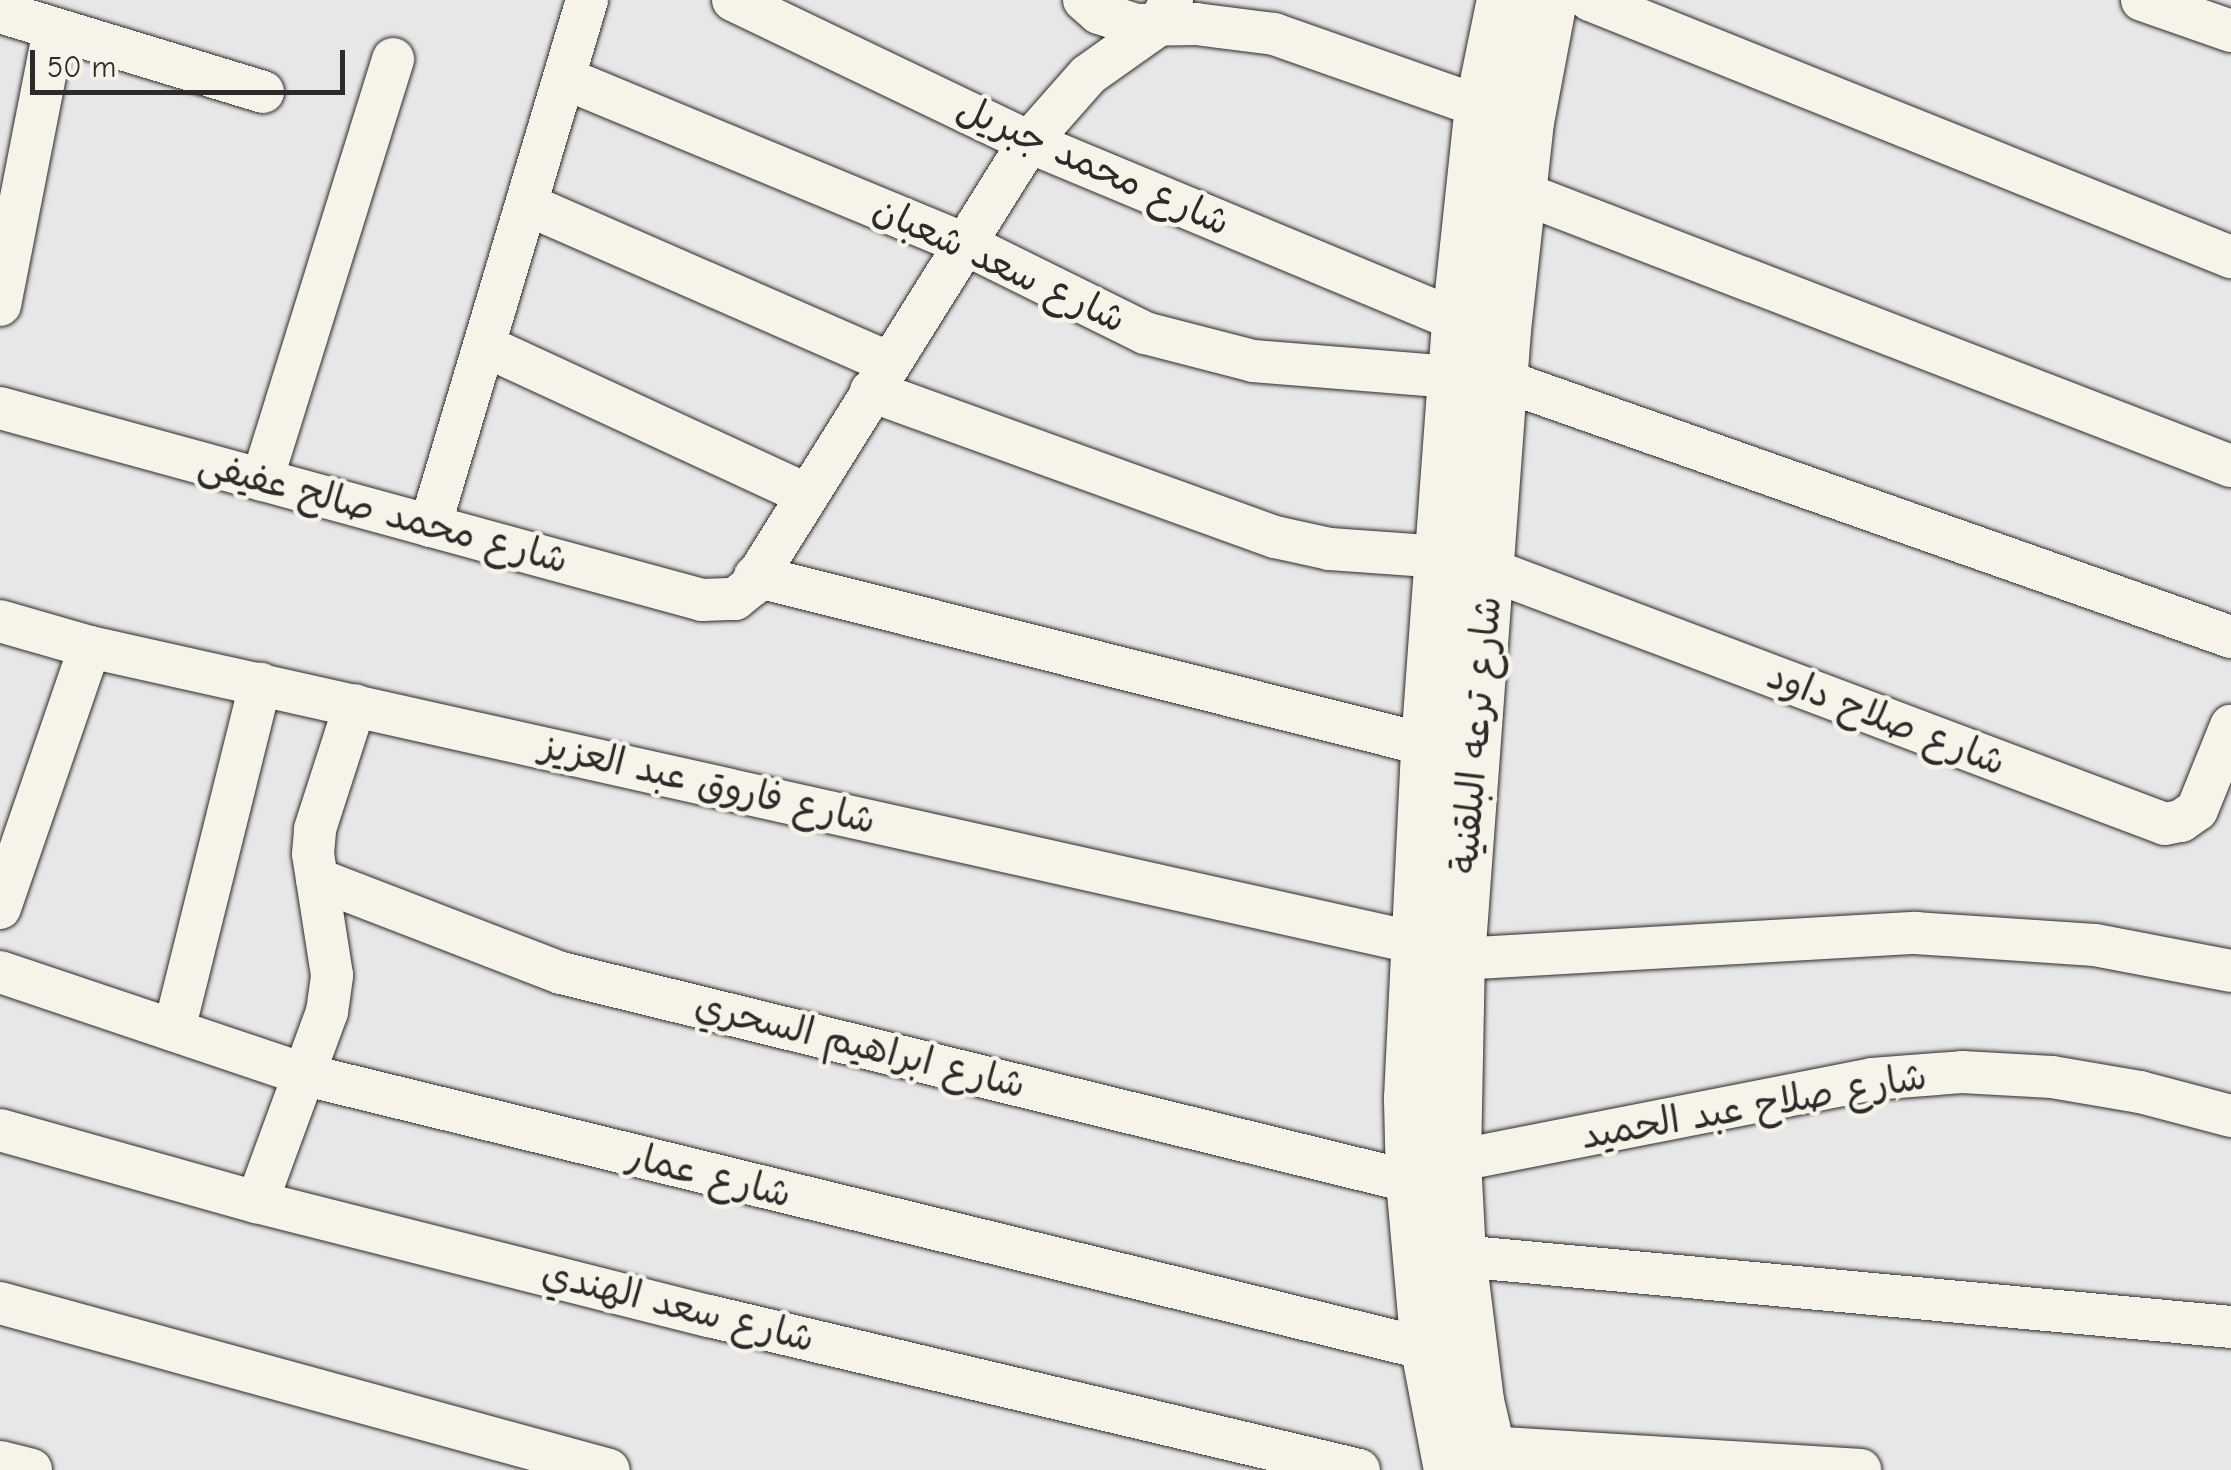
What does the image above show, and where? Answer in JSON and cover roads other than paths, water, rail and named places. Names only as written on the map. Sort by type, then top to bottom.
[{"type":"street","points":[[430,526],[587,0]]},
{"type":"street","name":"شارع محمد جبريل","points":[[734,0],[1029,142],[1458,322]]},
{"type":"street","points":[[1084,0],[1117,21],[1164,13],[1196,24],[1274,34],[1481,107]]},
{"type":"street","name":"شارع ترعه البلقنية","points":[[1478,379],[1458,322],[1481,107],[1503,0]]},
{"type":"street","name":"شارع ترعه البلقنية","points":[[1477,1462],[1427,1349],[1438,951],[1478,379],[1520,192],[1551,0]]},
{"type":"street","points":[[1590,0],[2231,256]]},
{"type":"street","points":[[2142,0],[2231,31]]},
{"type":"street","points":[[0,12],[262,92]]},
{"type":"street","points":[[1164,13],[1088,75],[1029,142],[755,576],[1428,745]]},
{"type":"street","points":[[0,305],[54,29]]},
{"type":"street","points":[[262,480],[393,59]]},
{"type":"street","name":"شارع سعد شعبان","points":[[564,78],[966,244],[1145,333],[1253,361],[1478,379],[2231,637]]},
{"type":"street","points":[[1520,192],[2231,466]]},
{"type":"street","name":"شارع صلاح داود","points":[[528,205],[880,377],[1276,537],[1349,552],[1466,564],[2165,824],[2181,821],[2197,810],[2231,726]]},
{"type":"street","points":[[486,346],[806,495]]},
{"type":"street","name":"شارع محمد صالح عفيفى","points":[[0,408],[715,603],[744,594],[755,576]]},
{"type":"street","name":"شارع ترعه البلقنية","points":[[1438,951],[1428,745],[1466,564]]},
{"type":"street","name":"شارع فاروق عبد العزيز","points":[[0,622],[90,647],[1438,951],[1915,932],[2095,945],[2231,971]]},
{"type":"street","points":[[0,908],[90,647]]},
{"type":"street","points":[[174,1030],[260,684]]},
{"type":"street","points":[[258,1202],[327,1012],[332,976],[317,879],[316,829],[355,705]]},
{"type":"street","name":"شارع ابراهيم السحري","points":[[317,879],[550,970],[1433,1172]]},
{"type":"street","name":"شارع عمار","points":[[0,972],[306,1075],[1427,1349]]},
{"type":"street","name":"شارع صلاح عبد الحميد","points":[[1433,1172],[1872,1079],[1962,1072],[2052,1077],[2140,1092],[2231,1116]]},
{"type":"street","name":"شارع سعد الهندي","points":[[0,1130],[258,1202],[709,1316],[1359,1470]]},
{"type":"street","name":"شارع ترعه البلقنية","points":[[1433,1172],[1460,1256],[1477,1462]]},
{"type":"street","points":[[1460,1256],[2231,1328]]},
{"type":"street","points":[[0,1304],[609,1470]]},
{"type":"street","points":[[0,1462],[30,1470]]},
{"type":"street","points":[[1477,1462],[1860,1470]]}]
